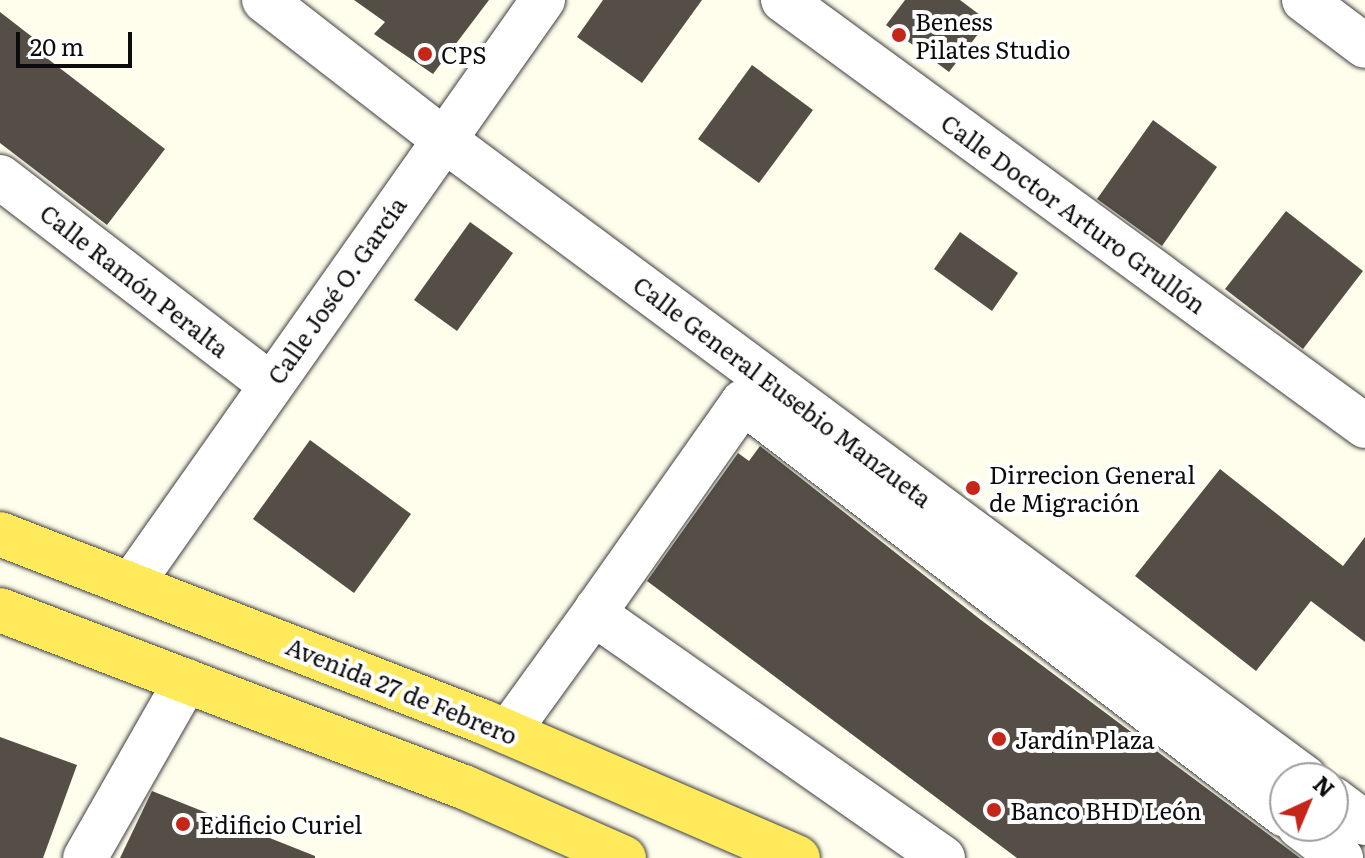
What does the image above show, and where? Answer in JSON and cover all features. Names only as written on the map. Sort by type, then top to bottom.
[{"type":"main road","name":"Avenida 27 de Febrero","points":[[0,534],[133,582],[508,732],[772,852]]},
{"type":"main road","points":[[0,610],[464,787],[624,858]]},
{"type":"street","name":"Calle General Eusebio Manzueta","points":[[264,0],[443,139],[1283,762]]},
{"type":"street","name":"Calle José O. García","points":[[133,582],[543,0]]},
{"type":"street","name":"Calle Doctor Arturo Grullón","points":[[783,0],[1365,426]]},
{"type":"street","points":[[1304,0],[1355,23]]},
{"type":"street","name":"Calle Ramón Peralta","points":[[0,177],[270,384]]},
{"type":"street","points":[[508,732],[743,402],[1269,803]]},
{"type":"street","points":[[597,609],[610,625],[943,858]]},
{"type":"street","points":[[85,858],[186,681]]},
{"type":"street","points":[[1320,842],[1341,858]]},
{"type":"building","name":"CPS","points":[[354,0],[489,0],[433,74],[374,34],[385,22]]},
{"type":"building","points":[[603,0],[702,0],[642,83],[577,37]]},
{"type":"building","points":[[905,0],[960,0],[988,21],[949,72],[886,25]]},
{"type":"building","points":[[0,12],[40,43],[35,49],[165,149],[107,225],[0,143]]},
{"type":"building","points":[[752,65],[813,110],[759,183],[698,139]]},
{"type":"building","points":[[1153,120],[1217,167],[1162,246],[1097,199]]},
{"type":"building","points":[[1286,211],[1363,271],[1303,349],[1225,289]]},
{"type":"building","points":[[470,222],[513,253],[457,331],[414,300]]},
{"type":"building","points":[[960,232],[1018,273],[992,311],[934,269]]},
{"type":"building","points":[[310,440],[411,514],[354,593],[253,519]]},
{"type":"building","name":"Jardín Plaza","points":[[760,446],[981,620],[1269,835],[1269,842],[1279,842],[1300,858],[1017,858],[647,581],[738,453],[749,461]]},
{"type":"building","points":[[1220,469],[1343,566],[1365,537],[1365,642],[1311,601],[1256,671],[1135,576]]},
{"type":"building","points":[[0,737],[77,765],[43,858],[0,858]]},
{"type":"building","name":"Edificio Curiel","points":[[152,791],[315,856],[315,858],[120,858]]},
{"type":"place","name":"Beness Pilates Studio","points":[[899,35]]},
{"type":"place","name":"CPS","points":[[425,54]]},
{"type":"place","name":"Dirrecion General de Migración","points":[[973,488]]},
{"type":"place","name":"Jardín Plaza","points":[[999,739]]},
{"type":"place","name":"Banco BHD León","points":[[994,810]]},
{"type":"place","name":"Edificio Curiel","points":[[183,824]]}]
